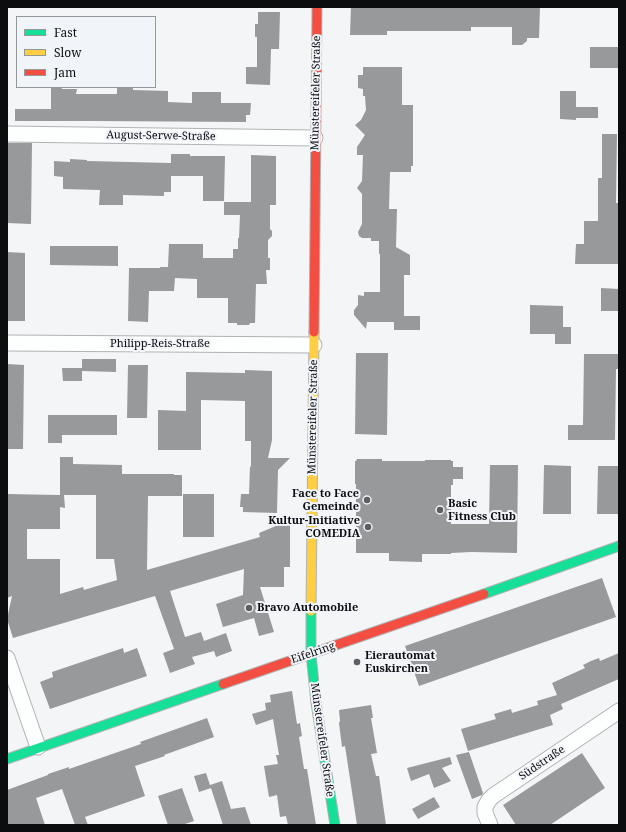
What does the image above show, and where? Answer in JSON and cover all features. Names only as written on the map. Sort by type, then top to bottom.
[{"type":"street","name":"Münstereifeler Straße","points":[[317,7],[311,654],[335,825]]},
{"type":"street","name":"August-Serwe-Straße","points":[[7,134],[316,138]]},
{"type":"street","name":"Philipp-Reis-Straße","points":[[7,343],[314,345]]},
{"type":"street","name":"Eifelring","points":[[7,759],[619,546]]},
{"type":"street","points":[[7,658],[38,747]]},
{"type":"street","name":"Südstraße","points":[[490,825],[485,813],[485,807],[493,796],[619,711]]},
{"type":"building","points":[[351,7],[540,7],[539,38],[527,38],[527,41],[522,45],[512,45],[512,27],[471,27],[471,31],[387,31],[387,35],[350,35]]},
{"type":"building","points":[[258,12],[280,12],[279,49],[271,49],[270,85],[246,84],[246,67],[257,67],[257,37],[255,37],[255,24],[258,24]]},
{"type":"building","points":[[590,47],[619,47],[619,68],[590,68]]},
{"type":"building","points":[[363,67],[402,67],[402,105],[413,105],[413,166],[411,166],[411,172],[390,172],[389,209],[397,209],[396,247],[410,255],[410,275],[404,275],[404,316],[420,316],[420,330],[394,330],[394,322],[367,322],[366,329],[354,315],[354,310],[358,305],[358,295],[364,296],[364,292],[380,292],[379,241],[371,241],[371,238],[362,238],[359,236],[358,232],[362,224],[362,194],[357,188],[362,181],[363,155],[357,155],[357,147],[365,135],[355,125],[361,120],[366,110],[363,89],[358,88],[358,75],[363,75]]},
{"type":"building","points":[[51,88],[77,89],[76,94],[117,94],[117,88],[168,91],[168,102],[192,103],[192,92],[221,92],[221,103],[251,103],[250,115],[246,115],[246,122],[15,121],[15,109],[51,109]]},
{"type":"building","points":[[560,91],[576,91],[576,107],[598,107],[598,118],[576,118],[576,120],[560,119]]},
{"type":"building","points":[[602,134],[617,134],[616,203],[619,203],[619,264],[575,264],[576,244],[584,244],[584,221],[598,221],[598,178],[602,178]]},
{"type":"building","points":[[7,143],[32,143],[31,224],[7,223]]},
{"type":"building","points":[[171,154],[190,154],[190,156],[225,156],[224,201],[203,201],[203,176],[171,176],[171,192],[164,192],[164,196],[123,195],[123,205],[99,205],[100,190],[63,189],[63,177],[54,176],[54,161],[70,162],[70,159],[87,161],[171,163]]},
{"type":"building","points":[[251,155],[276,156],[276,205],[270,205],[270,229],[272,231],[272,236],[268,240],[270,270],[266,270],[267,284],[256,284],[255,323],[250,323],[249,325],[237,325],[237,323],[228,323],[228,298],[197,298],[197,279],[175,278],[174,291],[149,291],[148,322],[128,321],[129,268],[168,267],[169,244],[203,244],[203,258],[233,258],[233,249],[238,249],[240,215],[224,215],[224,202],[251,202]]},
{"type":"building","points":[[50,246],[118,246],[118,266],[50,265]]},
{"type":"building","points":[[7,252],[25,253],[25,321],[7,321]]},
{"type":"building","points":[[601,288],[619,289],[619,311],[601,311]]},
{"type":"building","points":[[530,305],[563,306],[563,327],[571,327],[571,344],[555,344],[555,334],[530,334]]},
{"type":"building","points":[[356,353],[388,353],[387,435],[355,434]]},
{"type":"building","points":[[584,354],[619,354],[619,369],[616,369],[615,440],[568,440],[568,425],[583,425]]},
{"type":"building","points":[[82,359],[116,359],[116,372],[82,371]]},
{"type":"building","points":[[7,364],[24,365],[23,449],[8,449]]},
{"type":"building","points":[[128,365],[148,365],[147,418],[127,418]]},
{"type":"building","points":[[62,368],[82,368],[82,381],[63,381]]},
{"type":"building","points":[[245,370],[272,371],[272,440],[268,458],[290,458],[278,470],[277,513],[243,512],[243,507],[240,507],[241,494],[249,494],[250,466],[251,467],[251,441],[245,441],[245,401],[201,400],[201,450],[158,450],[158,410],[186,411],[186,372],[245,373]]},
{"type":"building","points":[[48,415],[117,415],[117,435],[62,435],[62,443],[48,443]]},
{"type":"building","points":[[60,457],[73,457],[73,464],[122,465],[122,474],[182,475],[182,496],[148,496],[147,570],[260,537],[259,533],[283,523],[290,523],[290,567],[284,567],[284,587],[260,587],[274,632],[259,636],[254,618],[223,627],[216,604],[243,595],[244,569],[170,591],[185,637],[201,632],[204,641],[226,633],[232,651],[216,657],[214,651],[192,657],[195,664],[170,673],[163,653],[174,649],[155,596],[13,638],[7,619],[12,596],[7,598],[7,494],[60,495]],"holes":[[[64,495],[96,495],[96,559],[114,559],[117,580],[84,590],[83,587],[60,594],[60,559],[27,559],[27,529],[60,529],[60,507],[65,508]]]},
{"type":"building","points":[[357,459],[382,459],[382,461],[451,460],[453,461],[453,467],[463,467],[463,479],[453,479],[453,485],[451,485],[451,524],[489,524],[490,465],[518,465],[517,553],[471,552],[422,554],[422,562],[389,561],[389,553],[356,553],[355,461]]},
{"type":"building","points":[[544,465],[571,466],[571,514],[543,514]]},
{"type":"building","points":[[598,466],[619,466],[619,514],[597,514]]},
{"type":"building","points":[[183,494],[214,494],[214,537],[183,537]]},
{"type":"building","points":[[602,578],[616,617],[419,686],[405,646]]},
{"type":"building","points":[[123,648],[124,653],[137,648],[147,676],[50,709],[40,682],[53,677],[52,672]]},
{"type":"building","points":[[619,653],[619,679],[561,704],[563,709],[550,715],[553,725],[468,751],[461,729],[496,719],[494,714],[511,709],[512,713],[538,705],[537,701],[557,695],[552,683],[585,668],[583,665],[591,661],[599,658],[600,661]]},
{"type":"building","points":[[292,691],[297,724],[300,723],[302,736],[299,737],[304,769],[307,769],[316,825],[288,825],[286,816],[280,817],[277,795],[269,797],[264,766],[278,764],[276,755],[279,755],[273,719],[256,725],[252,714],[266,710],[265,703],[271,702],[270,695]]},
{"type":"building","points":[[371,705],[373,718],[371,718],[377,753],[371,754],[376,776],[379,776],[386,825],[357,825],[345,746],[342,747],[339,723],[339,710]]},
{"type":"building","points":[[207,718],[214,737],[135,766],[145,796],[85,817],[88,825],[75,825],[62,789],[36,798],[45,825],[7,825],[7,790],[48,774],[69,767],[69,769],[141,744],[140,742]]},
{"type":"building","points":[[469,752],[483,793],[482,795],[472,799],[456,755]]},
{"type":"building","points":[[582,753],[605,788],[550,825],[516,825],[503,805]]},
{"type":"building","points":[[450,757],[452,764],[442,768],[451,781],[434,788],[429,774],[411,781],[407,768]]},
{"type":"building","points":[[206,773],[211,788],[199,792],[194,776]]},
{"type":"building","points":[[222,781],[231,809],[245,807],[251,825],[223,825],[210,785]]},
{"type":"building","points":[[182,788],[194,821],[182,825],[168,825],[158,796]]},
{"type":"building","points":[[434,797],[440,807],[418,819],[412,809]]},
{"type":"traffic: fast","points":[[484,594],[619,546]]},
{"type":"traffic: fast","points":[[311,611],[311,654],[316,703],[335,825]]},
{"type":"traffic: fast","points":[[7,759],[223,684]]},
{"type":"traffic: slow","points":[[311,611],[314,332]]},
{"type":"traffic: jam","points":[[314,332],[317,7]]},
{"type":"traffic: jam","points":[[223,684],[484,594]]},
{"type":"place","name":"Face to Face Gemeinde","points":[[367,500]]},
{"type":"place","name":"Basic Fitness Club","points":[[440,510]]},
{"type":"place","name":"Kultur-Initiative COMEDIA","points":[[368,527]]},
{"type":"place","name":"Bravo Automobile","points":[[249,608]]},
{"type":"place","name":"Eierautomat Euskirchen","points":[[357,662]]}]
